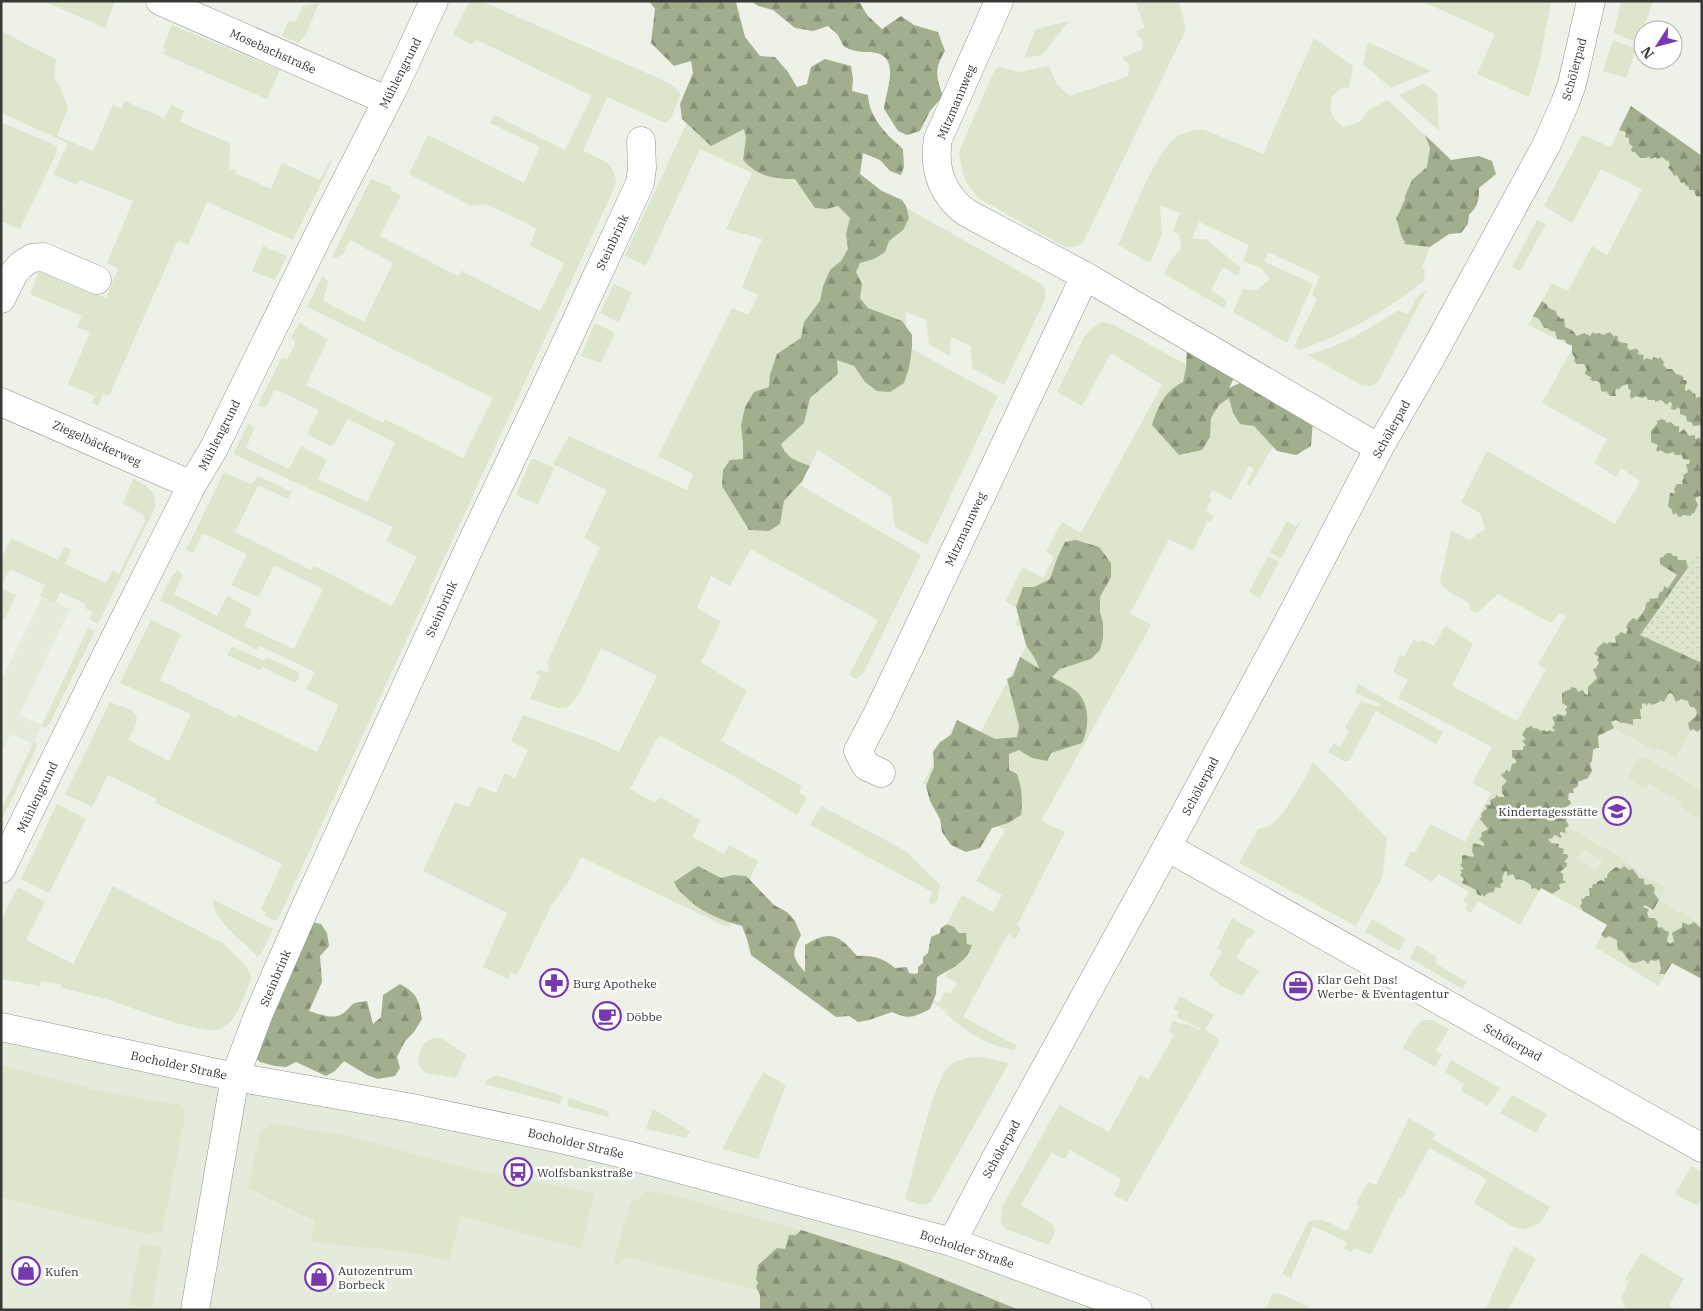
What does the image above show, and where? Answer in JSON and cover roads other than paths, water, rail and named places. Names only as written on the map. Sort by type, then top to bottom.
[{"type":"street","name":"Mosebachstraße","points":[[160,1],[386,100]]},
{"type":"street","name":"Mühlengrund","points":[[1,869],[192,486],[214,448],[394,87],[434,1]]},
{"type":"street","name":"Mitzmannweg","points":[[999,1],[938,139],[936,159],[940,180],[953,201],[967,213],[1085,276],[1379,448]]},
{"type":"street","name":"Schölerpad","points":[[952,1242],[1283,632],[1379,448],[1429,362],[1553,131],[1572,84],[1591,1]]},
{"type":"street","name":"Steinbrink","points":[[235,1077],[259,1013],[305,908],[466,552],[547,384],[640,182],[642,168],[641,140]]},
{"type":"street","points":[[1,299],[17,268],[32,258],[42,257],[97,280]]},
{"type":"street","name":"Mitzmannweg","points":[[881,773],[866,766],[858,751],[878,713],[1085,276]]},
{"type":"street","name":"Ziegelbäckerweg","points":[[1,402],[192,486]]},
{"type":"street","name":"Schölerpad","points":[[1167,847],[1702,1148]]},
{"type":"street","name":"Bocholder Straße","points":[[1,1027],[235,1077],[408,1107],[627,1155],[952,1242],[1138,1310]]},
{"type":"street","points":[[195,1310],[235,1077]]},
{"type":"place","name":"Kindertagesstätte","points":[[1617,811]]},
{"type":"place","name":"Burg Apotheke","points":[[554,983]]},
{"type":"place","name":"Klar Geht Das! Werbe- & Eventagentur","points":[[1298,986]]},
{"type":"place","name":"Döbbe","points":[[607,1016]]},
{"type":"place","name":"Wolfsbankstraße","points":[[518,1172]]},
{"type":"place","name":"Kufen","points":[[26,1271]]},
{"type":"place","name":"Autozentrum Borbeck","points":[[319,1277]]}]
